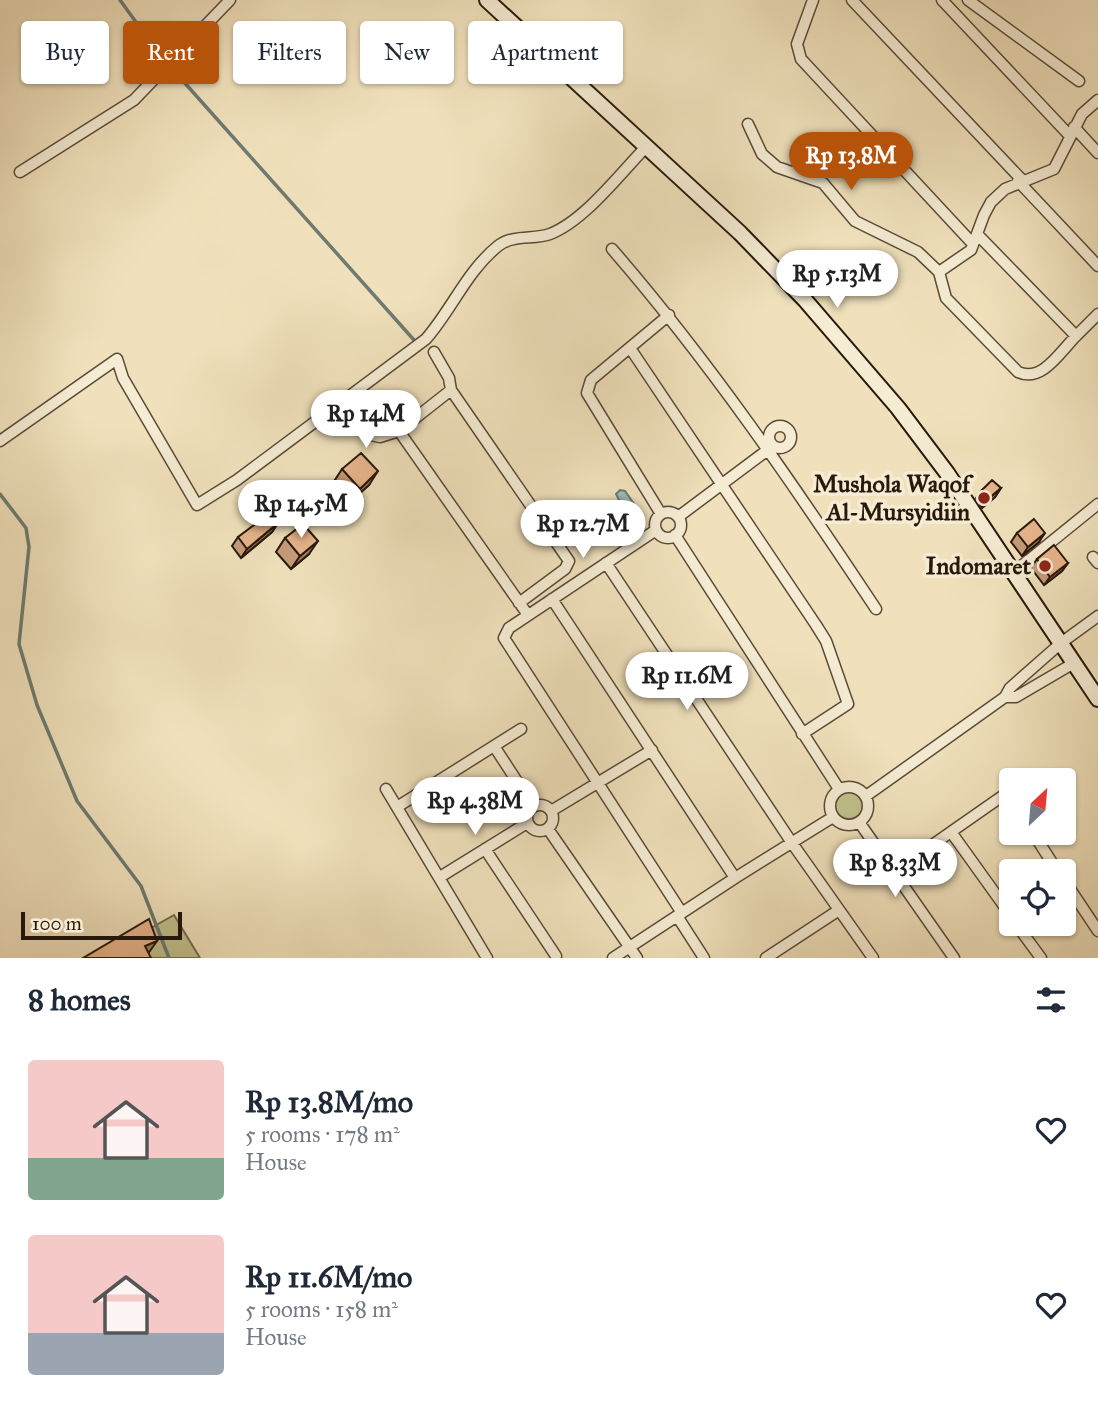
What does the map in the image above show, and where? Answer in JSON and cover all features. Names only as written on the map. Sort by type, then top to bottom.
[{"type":"street","points":[[20,173],[122,109],[230,0]]},
{"type":"street","points":[[486,0],[740,233],[805,300],[908,421],[1014,572],[1098,699]]},
{"type":"street","points":[[813,0],[797,44],[801,59],[975,239],[1076,336]]},
{"type":"street","points":[[852,0],[1098,266]]},
{"type":"street","points":[[942,0],[1072,132],[1098,153]]},
{"type":"street","points":[[968,0],[1079,81]]},
{"type":"street","points":[[939,272],[965,257],[991,202],[1020,181],[1040,177],[1054,169],[1082,114],[1098,100]]},
{"type":"street","points":[[748,124],[762,154],[777,167],[823,183],[855,221],[918,252],[939,272],[946,298],[1018,372],[1028,376],[1038,375],[1098,314]]},
{"type":"street","points":[[0,441],[117,359],[124,378],[197,505],[237,480],[426,339],[447,315],[466,280],[496,247],[505,241],[549,234],[567,224],[580,215],[645,148]]},
{"type":"street","points":[[611,249],[669,315],[771,447],[876,610]]},
{"type":"street","points":[[661,514],[587,393],[591,380],[669,315]]},
{"type":"street","points":[[631,348],[723,482],[826,641],[849,700],[846,706],[802,734]]},
{"type":"street","points":[[434,352],[449,378],[451,390],[569,561],[565,569],[519,603]]},
{"type":"street","points":[[349,413],[371,435],[380,437],[399,431],[451,390]]},
{"type":"street","points":[[399,431],[528,615]]},
{"type":"street","points":[[678,517],[771,447]]},
{"type":"street","points":[[1014,572],[1098,504]]},
{"type":"street","points":[[668,512],[678,517],[680,529],[674,536],[662,536],[656,530],[655,522],[661,514],[668,512]]},
{"type":"street","points":[[656,530],[509,628],[505,638],[598,782],[680,914],[704,958]]},
{"type":"street","points":[[674,536],[839,789]]},
{"type":"street","points":[[606,563],[792,843],[873,958]]},
{"type":"street","points":[[552,599],[735,878]]},
{"type":"street","points":[[866,796],[1005,697],[1010,688],[1061,643],[1098,616]]},
{"type":"street","points":[[1005,697],[1016,697],[1074,663]]},
{"type":"street","points":[[1038,664],[1049,679]]},
{"type":"street","points":[[397,807],[521,729]]},
{"type":"street","points":[[494,746],[533,806]]},
{"type":"street","points":[[551,811],[652,750]]},
{"type":"street","points":[[853,787],[866,796],[868,810],[859,822],[845,825],[833,817],[830,804],[839,789],[853,787]]},
{"type":"street","points":[[386,789],[487,958]]},
{"type":"street","points":[[895,871],[999,798]]},
{"type":"street","points":[[527,823],[536,831],[548,829],[553,823],[551,811],[545,806],[533,806]]},
{"type":"street","points":[[527,823],[528,812],[533,806]]},
{"type":"street","points":[[613,958],[833,817]]},
{"type":"street","points":[[859,822],[954,958]]},
{"type":"street","points":[[440,877],[527,823]]},
{"type":"street","points":[[548,829],[637,958]]},
{"type":"street","points":[[951,832],[999,899]]},
{"type":"street","points":[[485,849],[556,957]]},
{"type":"street","points":[[1076,898],[1098,932]]},
{"type":"street","points":[[766,958],[839,910]]},
{"type":"street","points":[[1025,936],[1041,958]]},
{"type":"green space","points":[[849,791],[859,795],[863,805],[859,815],[849,819],[839,815],[835,805],[839,795]]},
{"type":"green space","points":[[174,915],[200,958],[144,958],[137,936]]},
{"type":"water","points":[[620,490],[625,491],[639,511],[638,517],[629,530],[609,536],[600,529],[625,512],[616,494]]},
{"type":"building","points":[[361,453],[378,471],[360,489],[342,469]]},
{"type":"building","points":[[992,480],[1001,488],[988,499],[982,490]]},
{"type":"building","points":[[270,513],[278,523],[247,549],[238,537]]},
{"type":"building","points":[[1034,519],[1045,533],[1028,547],[1017,533]]},
{"type":"building","points":[[303,524],[318,541],[300,556],[285,538]]},
{"type":"building","points":[[1054,545],[1068,563],[1050,577],[1037,559]]},
{"type":"building","points":[[149,919],[157,941],[145,946],[151,958],[83,958]]},
{"type":"waterway","points":[[120,0],[159,54],[414,340]]},
{"type":"waterway","points":[[0,494],[26,528],[29,547],[19,644],[37,705],[77,801],[141,886],[169,958]]},
{"type":"place","name":"Mushola Waqof Al-Mursyidiin","points":[[984,498]]},
{"type":"place","name":"Indomaret","points":[[1045,566]]}]
